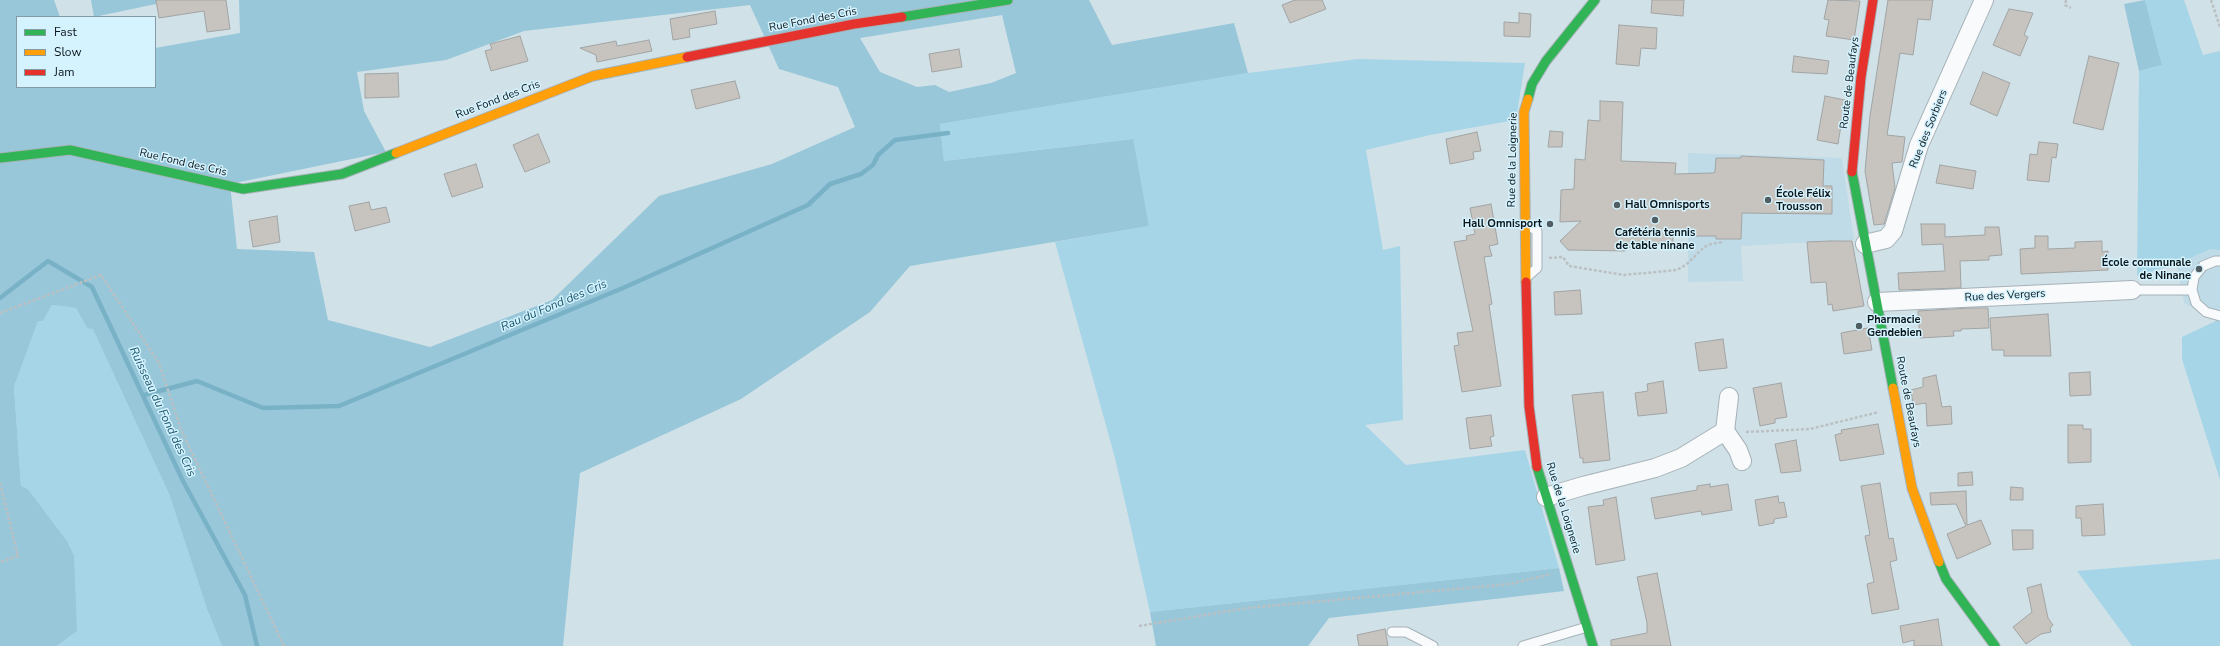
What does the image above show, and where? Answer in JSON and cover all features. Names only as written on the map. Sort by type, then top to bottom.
[{"type":"street","name":"Rue Fond des Cris","points":[[0,158],[70,150],[243,189],[342,174],[594,76],[854,24],[1008,0]]},
{"type":"street","name":"Route de Beaufays","points":[[1873,0],[1861,77],[1852,176],[1912,488],[1935,553],[1946,579],[1995,646]]},
{"type":"street","name":"Rue des Sorbiers","points":[[1866,244],[1886,239],[1893,231],[1919,146],[1984,0]]},
{"type":"street","name":"Rue de la Loignerie","points":[[1593,2],[1546,61],[1532,84],[1524,112],[1524,222],[1529,406],[1533,446],[1539,478],[1593,646]]},
{"type":"street","name":"Rue des Vergers","points":[[1877,302],[2132,290]]},
{"type":"street","points":[[1729,397],[1725,431],[1738,450],[1742,461]]},
{"type":"street","points":[[1546,497],[1655,468],[1681,458],[1725,431]]},
{"type":"lane","name":"Rue de la Loignerie","points":[[1524,222],[1537,231],[1537,268],[1526,278]]},
{"type":"lane","points":[[2220,261],[2215,260],[2203,266],[2194,276],[2192,290],[2196,303],[2206,312],[2220,316]]},
{"type":"lane","points":[[2132,290],[2192,290]]},
{"type":"lane","points":[[1523,646],[1587,627]]},
{"type":"lane","points":[[1392,632],[1406,632],[1433,646]]},
{"type":"path","points":[[2066,0],[2065,5],[2071,8]]},
{"type":"path","points":[[2211,0],[2220,27]]},
{"type":"path","points":[[1537,258],[1563,257],[1569,266],[1624,275],[1677,270],[1687,264],[1704,247],[1723,242]]},
{"type":"path","points":[[0,314],[101,275],[159,363],[182,432],[284,646]]},
{"type":"path","points":[[1725,431],[1810,429],[1897,408]]},
{"type":"path","points":[[0,483],[18,556],[0,562]]},
{"type":"path","points":[[1139,626],[1247,608],[1510,584],[1569,570]]},
{"type":"shaded area","points":[[0,0],[54,0],[60,16],[16,16],[16,88],[156,88],[156,48],[240,33],[239,0],[1089,0],[1112,45],[1234,23],[1248,73],[940,124],[944,161],[1133,139],[1149,226],[910,266],[870,312],[741,399],[580,473],[563,646],[222,646],[207,609],[169,494],[93,329],[87,328],[76,308],[52,305],[43,321],[38,321],[14,387],[21,486],[28,489],[67,541],[74,556],[77,631],[57,646],[0,646]],"holes":[[[750,5],[779,69],[838,87],[855,127],[772,164],[659,196],[552,300],[430,347],[328,320],[314,252],[237,249],[230,184],[386,152],[364,111],[357,72],[446,60],[524,31]],[[1002,15],[1016,73],[991,83],[949,92],[935,85],[917,87],[880,72],[860,38]]]},
{"type":"shaded area","points":[[91,0],[156,0],[156,4],[94,16]]},
{"type":"shaded area","points":[[2145,0],[2184,0],[2203,55],[2220,51],[2220,250],[2210,249],[2179,263],[2137,276],[2139,71],[2162,65]]},
{"type":"shaded area","points":[[2145,0],[2162,65],[2139,71],[2124,4]]},
{"type":"shaded area","points":[[1358,59],[1525,63],[1516,120],[1430,135],[1366,150],[1383,250],[1400,246],[1403,420],[1365,425],[1406,465],[1525,450],[1559,568],[1150,612],[1115,458],[1055,242],[1149,226],[1132,139],[944,161],[940,124],[1248,73]]},
{"type":"shaded area","name":"École Félix Trousson","points":[[1688,153],[1842,158],[1854,240],[1741,246],[1743,281],[1688,282]]},
{"type":"shaded area","name":"École communale de Ninane","points":[[2220,192],[2220,322],[2184,303],[2171,235]]},
{"type":"shaded area","points":[[52,305],[76,308],[87,328],[93,328],[169,494],[207,609],[222,646],[57,646],[77,631],[67,541],[28,489],[21,486],[14,387],[38,321],[43,321]]},
{"type":"shaded area","points":[[2220,319],[2220,480],[2182,359],[2182,337]]},
{"type":"shaded area","points":[[2220,559],[2220,646],[2132,646],[2077,571]]},
{"type":"shaded area","points":[[1559,568],[1564,591],[1329,618],[1308,646],[1156,646],[1150,612]]},
{"type":"building","points":[[156,0],[226,0],[230,29],[207,32],[204,11],[159,18]]},
{"type":"building","points":[[1295,0],[1322,0],[1326,9],[1290,23],[1282,5]]},
{"type":"building","points":[[1652,0],[1684,0],[1683,16],[1651,13]]},
{"type":"building","points":[[1828,0],[1860,1],[1854,40],[1826,36],[1829,20],[1824,19]]},
{"type":"building","points":[[1888,0],[1933,0],[1930,20],[1918,19],[1913,55],[1900,53],[1887,135],[1905,137],[1902,162],[1892,163],[1895,188],[1884,224],[1874,225],[1865,171],[1870,116]]},
{"type":"building","points":[[2009,9],[2033,13],[2024,35],[2028,37],[2020,56],[1993,45]]},
{"type":"building","points":[[715,11],[717,24],[689,29],[690,37],[673,40],[670,19]]},
{"type":"building","points":[[1519,13],[1531,14],[1530,37],[1504,36],[1504,22],[1519,23]]},
{"type":"building","points":[[1619,25],[1657,28],[1656,49],[1641,48],[1639,66],[1616,64]]},
{"type":"building","points":[[520,36],[528,61],[491,71],[485,51],[492,49],[490,44]]},
{"type":"building","points":[[649,40],[652,51],[597,62],[596,55],[580,48],[616,41],[617,46]]},
{"type":"building","points":[[959,49],[962,67],[932,72],[929,54]]},
{"type":"building","points":[[1794,56],[1829,61],[1827,74],[1792,72]]},
{"type":"building","points":[[2089,56],[2119,63],[2103,130],[2073,123]]},
{"type":"building","points":[[1983,72],[2010,83],[1997,116],[1970,104]]},
{"type":"building","points":[[398,73],[399,97],[365,98],[365,74]]},
{"type":"building","points":[[735,81],[740,98],[696,109],[691,90]]},
{"type":"building","points":[[1825,96],[1845,100],[1838,144],[1817,140]]},
{"type":"building","points":[[1600,101],[1623,102],[1621,161],[1676,163],[1675,174],[1713,173],[1715,172],[1716,158],[1741,158],[1741,156],[1824,160],[1823,186],[1832,186],[1832,214],[1742,213],[1741,239],[1716,239],[1716,236],[1673,236],[1673,244],[1645,243],[1646,247],[1630,247],[1625,251],[1568,250],[1560,241],[1581,221],[1560,222],[1561,190],[1574,189],[1575,159],[1585,160],[1588,120],[1600,121]]},
{"type":"building","points":[[1550,131],[1563,132],[1562,147],[1548,147]]},
{"type":"building","points":[[1477,132],[1481,151],[1473,152],[1474,159],[1450,164],[1446,139]]},
{"type":"building","points":[[538,134],[550,162],[525,172],[513,145]]},
{"type":"building","points":[[2039,142],[2058,144],[2056,158],[2052,157],[2049,182],[2027,180],[2030,154],[2037,155]]},
{"type":"building","points":[[476,164],[483,187],[452,197],[444,174]]},
{"type":"building","points":[[1940,165],[1976,171],[1973,189],[1936,183]]},
{"type":"building","points":[[369,202],[371,210],[386,207],[390,222],[355,231],[349,206]]},
{"type":"building","points":[[1491,204],[1498,244],[1489,246],[1492,256],[1484,257],[1492,304],[1489,305],[1501,386],[1462,392],[1454,346],[1459,345],[1457,333],[1473,331],[1454,242],[1467,240],[1466,236],[1475,234],[1470,208]]},
{"type":"building","points":[[277,216],[280,242],[253,247],[249,221]]},
{"type":"building","points":[[1921,224],[1945,224],[1945,237],[1985,235],[1985,227],[1999,227],[2002,255],[1989,256],[1989,260],[1960,261],[1961,288],[1899,290],[1898,273],[1945,271],[1943,244],[1922,245]]},
{"type":"building","points":[[2035,236],[2048,236],[2048,249],[2075,248],[2075,242],[2102,241],[2102,252],[2108,251],[2108,270],[2021,274],[2020,249],[2035,248]]},
{"type":"building","points":[[1852,241],[1864,306],[1833,311],[1832,304],[1828,305],[1826,282],[1811,283],[1807,242]]},
{"type":"building","points":[[1580,290],[1582,314],[1555,315],[1554,292]]},
{"type":"building","points":[[1988,308],[1989,328],[1961,329],[1961,331],[1953,331],[1954,336],[1920,338],[1918,311]]},
{"type":"building","points":[[2048,314],[2051,356],[2004,356],[2004,350],[1992,350],[1990,318]]},
{"type":"building","points":[[1868,328],[1872,350],[1844,354],[1841,333]]},
{"type":"building","points":[[1723,339],[1727,368],[1699,371],[1695,343]]},
{"type":"building","points":[[2090,372],[2091,395],[2070,396],[2069,373]]},
{"type":"building","points":[[1936,375],[1942,407],[1951,406],[1952,424],[1927,426],[1926,403],[1913,405],[1911,390],[1923,387],[1923,378]]},
{"type":"building","points":[[1663,381],[1667,413],[1638,416],[1635,393],[1648,391],[1647,384]]},
{"type":"building","points":[[1781,383],[1787,417],[1775,419],[1775,423],[1760,426],[1753,388]]},
{"type":"building","points":[[1603,392],[1610,460],[1583,463],[1583,458],[1580,458],[1572,395]]},
{"type":"building","points":[[1491,415],[1494,436],[1490,437],[1492,446],[1470,449],[1466,418]]},
{"type":"building","points":[[1878,424],[1884,454],[1840,461],[1835,435],[1842,433],[1841,430]]},
{"type":"building","points":[[2068,425],[2083,425],[2083,429],[2091,429],[2091,462],[2068,463]]},
{"type":"building","points":[[1796,440],[1801,471],[1781,473],[1775,444]]},
{"type":"building","points":[[1972,472],[1973,485],[1958,486],[1958,473]]},
{"type":"building","points":[[1880,483],[1889,539],[1893,538],[1897,560],[1890,562],[1899,609],[1872,614],[1867,584],[1874,582],[1865,536],[1870,535],[1861,486]]},
{"type":"building","points":[[1710,484],[1710,487],[1728,484],[1732,510],[1702,515],[1701,511],[1655,519],[1651,498],[1697,490],[1697,486]]},
{"type":"building","points":[[2011,487],[2023,488],[2023,500],[2010,500]]},
{"type":"building","points":[[1966,491],[1967,525],[1981,520],[1991,544],[1957,559],[1947,534],[1966,526],[1956,504],[1931,505],[1930,493]]},
{"type":"building","points":[[1778,496],[1779,503],[1784,502],[1787,517],[1774,519],[1774,523],[1759,526],[1755,500]]},
{"type":"building","points":[[1616,497],[1625,560],[1596,565],[1588,507],[1604,505],[1603,500]]},
{"type":"building","points":[[2103,504],[2105,535],[2082,536],[2081,518],[2076,518],[2076,506]]},
{"type":"building","points":[[2012,530],[2033,530],[2033,549],[2013,550]]},
{"type":"building","points":[[1657,573],[1671,646],[1611,646],[1611,640],[1647,633],[1647,623],[1637,577]]},
{"type":"building","points":[[2041,584],[2048,618],[2053,625],[2050,628],[2051,632],[2041,634],[2026,644],[2013,627],[2032,612],[2027,588]]},
{"type":"building","points":[[1938,619],[1942,646],[1914,646],[1914,640],[1903,643],[1900,626]]},
{"type":"building","points":[[1385,629],[1388,646],[1359,646],[1357,635]]},
{"type":"waterway","name":"Rau du Fond des Cris","points":[[144,395],[197,381],[263,408],[339,406],[623,288],[808,205],[830,184],[861,174],[873,165],[878,155],[895,140],[948,133]]},
{"type":"waterway","name":"Ruisseau du Fond des Cris","points":[[0,298],[48,261],[92,287],[183,481],[245,595],[257,646]]},
{"type":"traffic: fast","points":[[902,17],[1008,0]]},
{"type":"traffic: fast","points":[[1528,99],[1532,84],[1546,61],[1595,0]]},
{"type":"traffic: fast","points":[[0,158],[70,150],[243,189],[342,174],[396,153]]},
{"type":"traffic: fast","points":[[1852,172],[1893,388]]},
{"type":"traffic: fast","points":[[1537,467],[1593,646]]},
{"type":"traffic: fast","points":[[1939,562],[1946,579],[1995,646]]},
{"type":"traffic: slow","points":[[396,153],[593,76],[687,57]]},
{"type":"traffic: slow","points":[[1526,282],[1524,112],[1528,99]]},
{"type":"traffic: slow","points":[[1893,388],[1912,488],[1939,562]]},
{"type":"traffic: jam","points":[[1852,172],[1861,77],[1873,0]]},
{"type":"traffic: jam","points":[[687,57],[854,24],[902,17]]},
{"type":"traffic: jam","points":[[1526,282],[1529,406],[1537,467]]},
{"type":"place","name":"École Félix Trousson","points":[[1768,200]]},
{"type":"place","name":"Hall Omnisports","points":[[1617,205]]},
{"type":"place","name":"Cafétéria tennis de table ninane","points":[[1655,220]]},
{"type":"place","name":"Hall Omnisport","points":[[1550,224]]},
{"type":"place","name":"École communale de Ninane","points":[[2199,269]]},
{"type":"place","name":"Pharmacie Gendebien","points":[[1859,326]]}]
